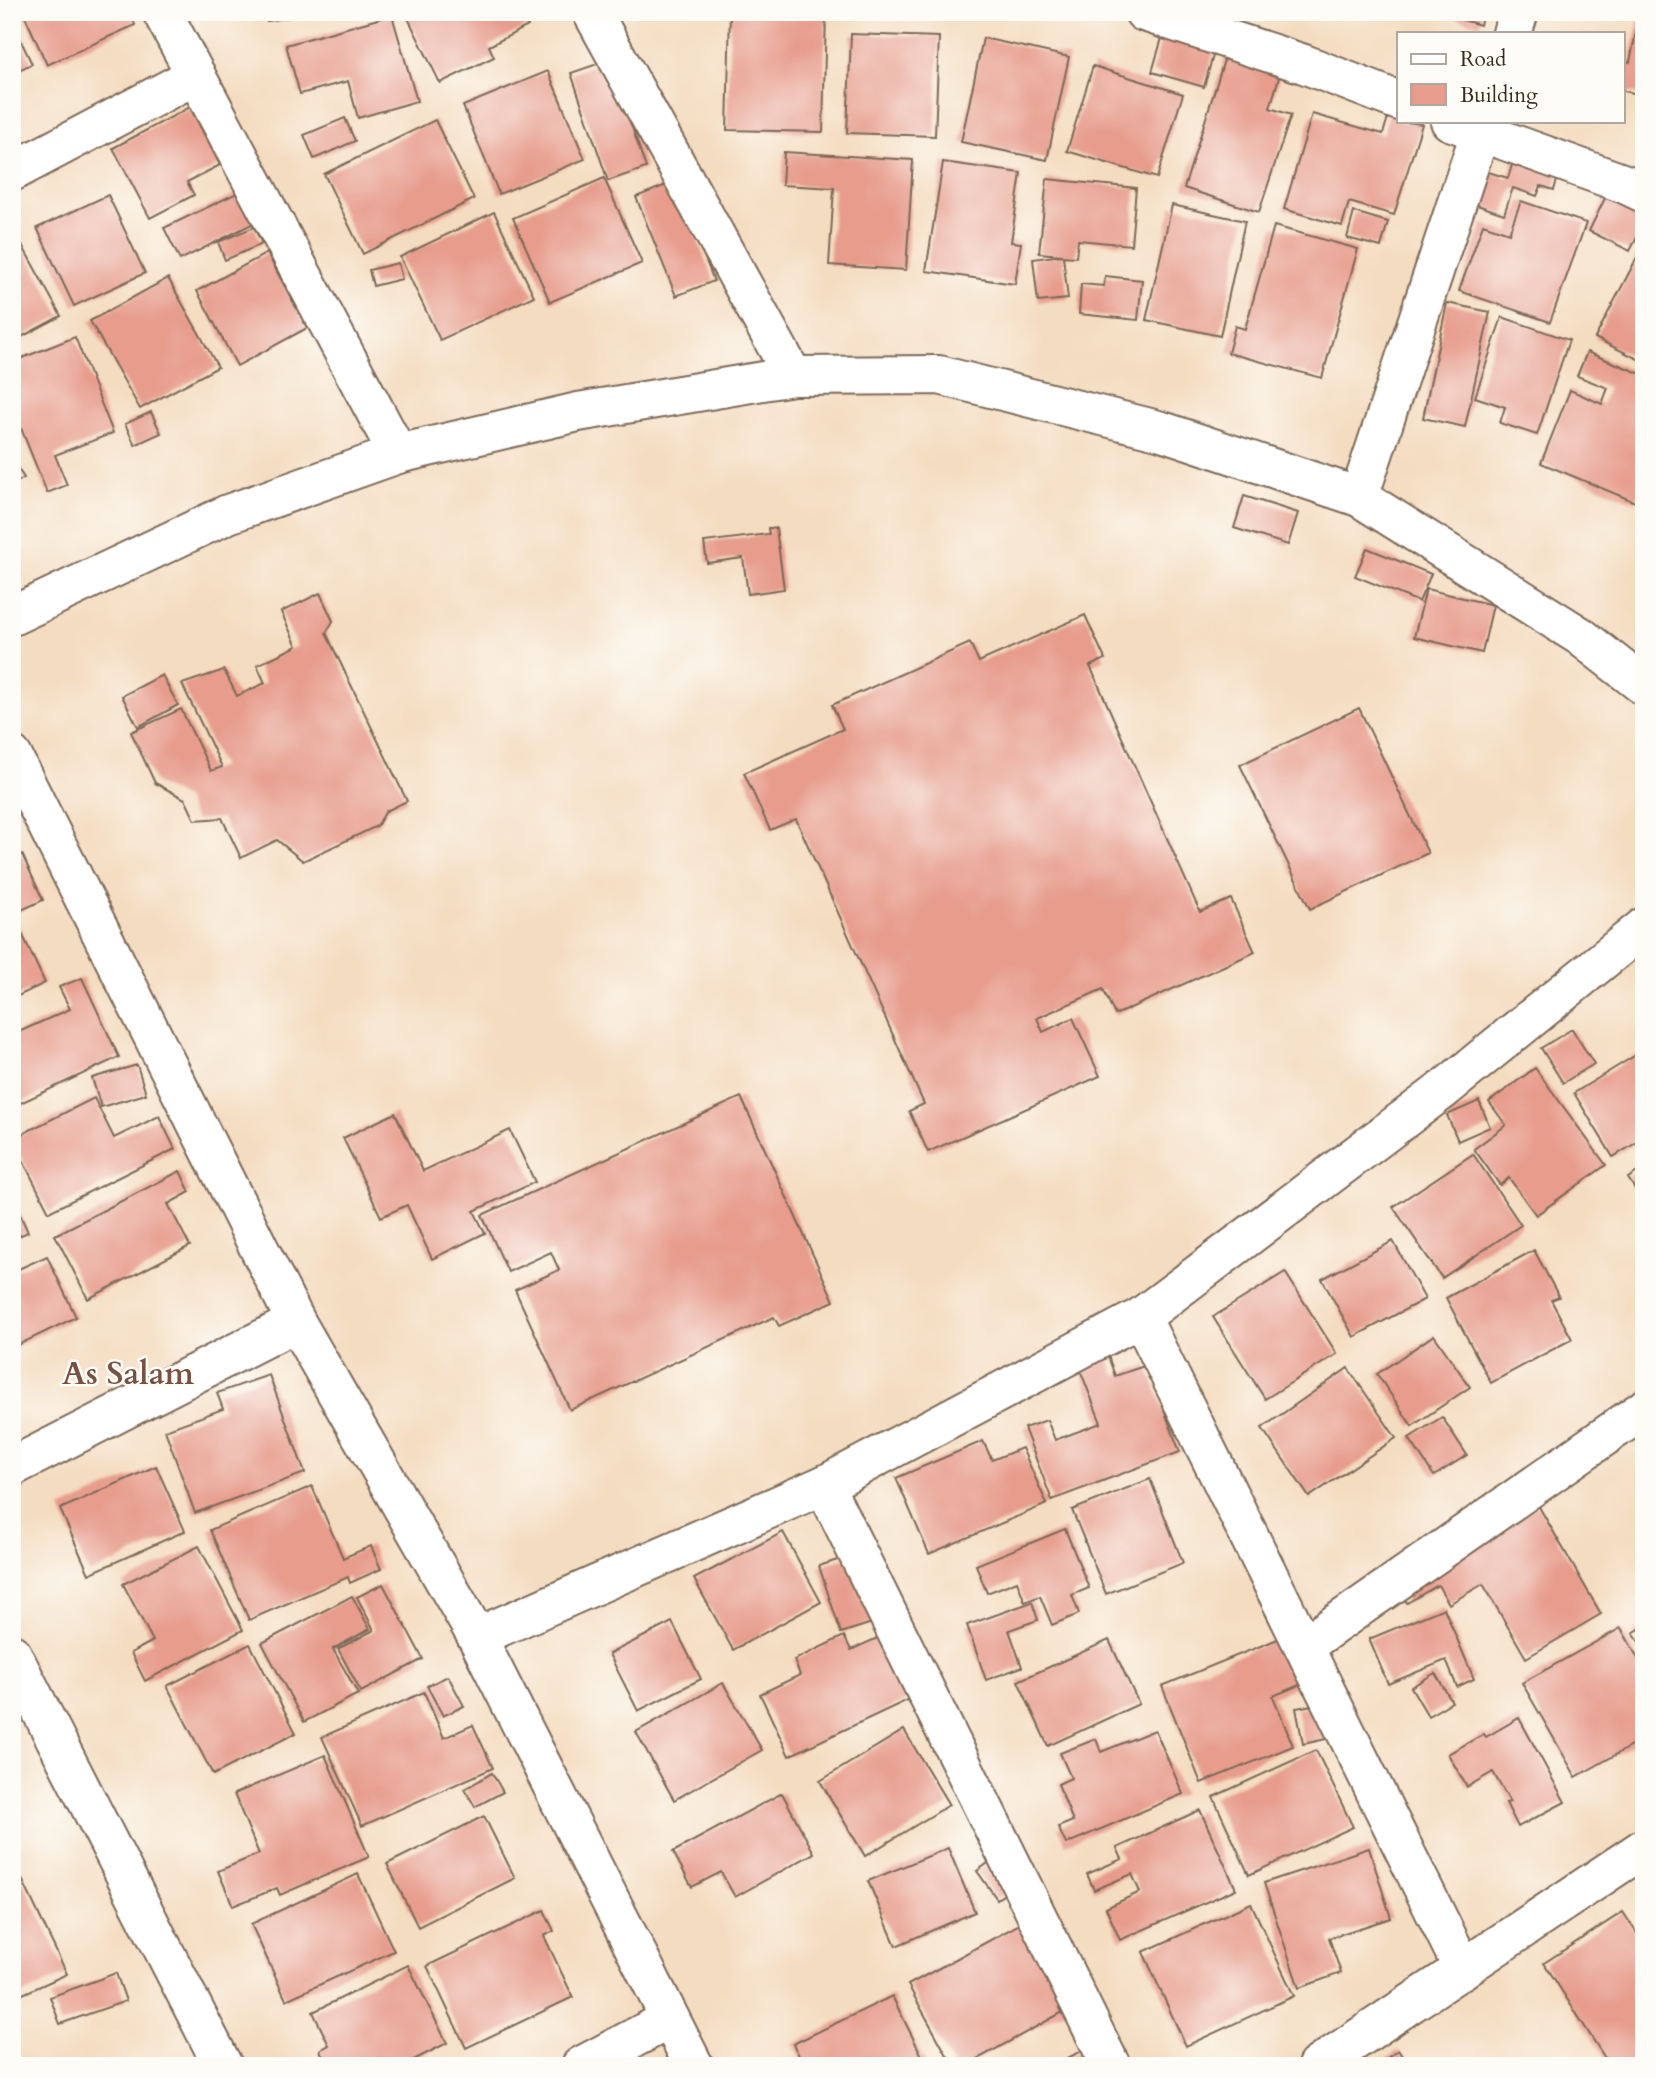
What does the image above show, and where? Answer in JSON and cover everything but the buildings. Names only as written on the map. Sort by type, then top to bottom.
[{"type":"street","points":[[162,12],[398,454]]},
{"type":"street","points":[[1144,12],[1304,64],[1397,100]]},
{"type":"street","points":[[1512,32],[1519,12]]},
{"type":"street","points":[[602,14],[793,376]]},
{"type":"street","points":[[12,172],[196,75]]},
{"type":"street","points":[[1359,497],[1471,125],[1644,193]]},
{"type":"street","points":[[12,616],[228,514],[398,454],[578,412],[793,376],[939,375],[1162,431],[1359,497],[1580,636],[1644,685]]},
{"type":"street","points":[[12,755],[296,1322],[477,1637],[694,2066]]},
{"type":"street","points":[[477,1637],[824,1485],[1141,1317],[1444,1089],[1644,927]]},
{"type":"street","points":[[1141,1317],[1463,1969]]},
{"type":"street","points":[[12,1467],[296,1322]]},
{"type":"street","points":[[1304,1646],[1644,1409]]},
{"type":"street","points":[[824,1485],[1111,2066]]},
{"type":"street","points":[[12,1654],[223,2066]]},
{"type":"street","points":[[1317,2066],[1644,1848]]},
{"type":"street","points":[[581,2066],[670,2019]]},
{"type":"district","name":"As Salam","points":[[128,1373]]}]
